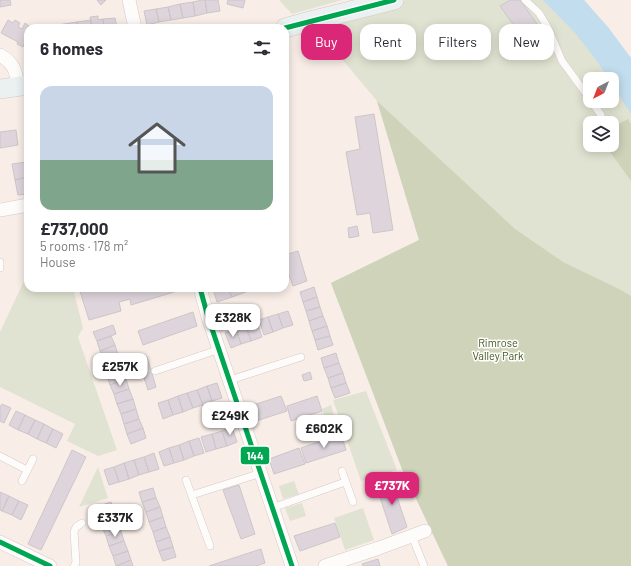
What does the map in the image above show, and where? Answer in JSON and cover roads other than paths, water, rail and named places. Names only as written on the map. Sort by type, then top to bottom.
[{"type":"main road","points":[[289,27],[394,0]]},
{"type":"street","points":[[129,0],[134,24]]},
{"type":"street","points":[[0,55],[8,60],[13,66],[16,75],[15,87]]},
{"type":"street","points":[[0,210],[24,206]]},
{"type":"street","points":[[201,292],[292,566]]},
{"type":"street","points":[[328,565],[425,531]]},
{"type":"street","points":[[1,544],[50,566]]},
{"type":"lane","points":[[525,0],[539,13],[548,28],[562,61],[583,89]]},
{"type":"lane","points":[[596,108],[601,115]]},
{"type":"lane","points":[[0,262],[0,268]]},
{"type":"lane","points":[[155,371],[220,349]]},
{"type":"lane","points":[[230,380],[301,357]]},
{"type":"lane","points":[[0,456],[28,470]]},
{"type":"lane","points":[[22,481],[33,459]]},
{"type":"lane","points":[[342,471],[353,502]]},
{"type":"lane","points":[[192,495],[261,473]]},
{"type":"lane","points":[[186,480],[210,546]]},
{"type":"lane","points":[[272,508],[345,482]]},
{"type":"lane","points":[[74,566],[76,563],[74,532],[76,527],[82,524]]},
{"type":"lane","points":[[412,536],[424,566]]},
{"type":"water","points":[[543,0],[584,0],[608,27],[631,58],[631,114],[619,95],[619,72],[604,72],[575,33]]},
{"type":"park label","name":"Rimrose Valley Park","points":[[498,348]]}]
